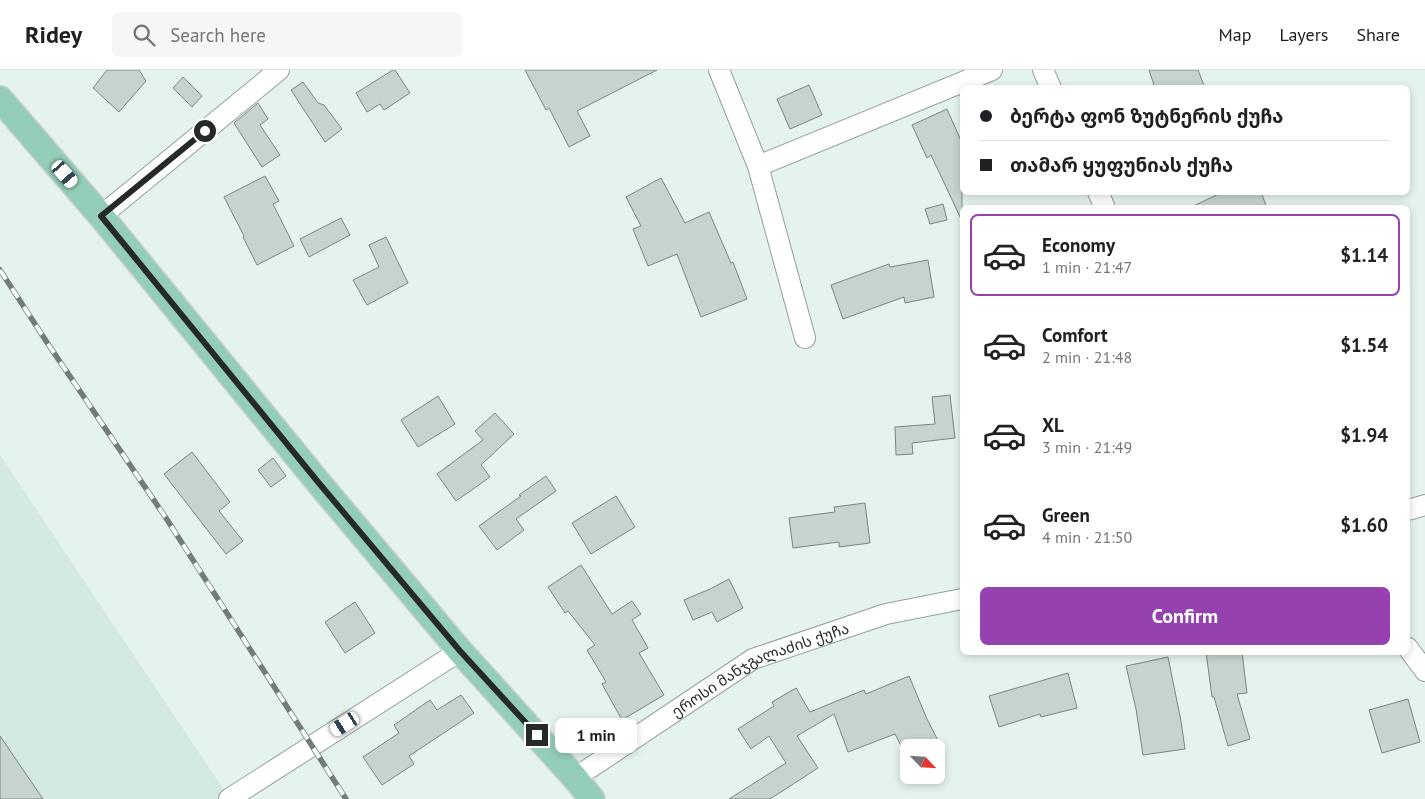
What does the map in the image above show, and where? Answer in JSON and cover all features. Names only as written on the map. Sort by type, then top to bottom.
[{"type":"main road","points":[[0,98],[101,216],[318,482],[460,651],[592,799]]},
{"type":"street","points":[[101,216],[278,70]]},
{"type":"street","points":[[719,70],[758,166],[805,338]]},
{"type":"street","points":[[758,166],[992,70]]},
{"type":"street","points":[[1043,70],[1050,85]]},
{"type":"street","points":[[1410,509],[1425,505]]},
{"type":"street","name":"ეროსი მანჯგალაძის ქუჩა","points":[[575,778],[753,659],[886,614],[960,599]]},
{"type":"street","points":[[229,799],[460,651]]},
{"type":"street","points":[[1410,651],[1425,671]]},
{"type":"shaded area","points":[[0,455],[230,799],[0,799]]},
{"type":"building","points":[[107,70],[139,70],[146,81],[119,112],[93,88]]},
{"type":"building","points":[[395,70],[410,93],[384,110],[380,104],[367,112],[356,93]]},
{"type":"building","points":[[525,70],[657,70],[577,111],[590,136],[569,147],[549,108],[546,110]]},
{"type":"building","points":[[1149,70],[1198,70],[1204,85],[1154,85]]},
{"type":"building","points":[[183,77],[202,96],[192,107],[173,88]]},
{"type":"building","points":[[303,82],[318,103],[324,105],[342,129],[325,142],[291,90]]},
{"type":"building","points":[[809,85],[822,115],[790,129],[777,99]]},
{"type":"building","points":[[258,103],[268,119],[260,125],[280,155],[262,167],[234,123]]},
{"type":"building","points":[[947,109],[960,138],[960,195],[962,195],[962,205],[960,205],[960,217],[931,155],[927,158],[912,125]]},
{"type":"building","points":[[265,176],[279,201],[273,204],[294,246],[257,265],[224,197]]},
{"type":"building","points":[[661,178],[685,223],[709,212],[731,263],[733,262],[747,299],[701,317],[677,254],[648,266],[633,229],[641,226],[626,197]]},
{"type":"building","points":[[1217,195],[1262,195],[1266,205],[1195,205]]},
{"type":"building","points":[[943,204],[947,220],[930,224],[925,209]]},
{"type":"building","points":[[341,218],[350,235],[309,257],[300,239]]},
{"type":"building","points":[[386,237],[408,283],[367,305],[353,280],[379,267],[369,245]]},
{"type":"building","points":[[928,260],[934,297],[905,303],[904,297],[843,319],[831,285],[889,264],[890,267]]},
{"type":"building","points":[[950,395],[955,438],[912,443],[913,454],[896,455],[895,427],[935,424],[932,397]]},
{"type":"building","points":[[438,396],[455,424],[418,447],[401,420]]},
{"type":"building","points":[[495,413],[514,434],[481,465],[490,477],[456,501],[437,474],[483,440],[475,431]]},
{"type":"building","points":[[192,452],[230,502],[219,511],[243,541],[226,554],[164,474]]},
{"type":"building","points":[[273,458],[286,476],[271,487],[258,470]]},
{"type":"building","points":[[546,476],[556,491],[516,519],[524,530],[497,550],[479,526]]},
{"type":"building","points":[[616,496],[635,527],[591,554],[572,523]]},
{"type":"building","points":[[865,503],[870,543],[839,547],[839,542],[793,548],[789,518],[835,512],[834,507]]},
{"type":"building","points":[[581,565],[612,614],[632,601],[641,614],[632,620],[648,648],[639,653],[664,695],[622,720],[602,684],[606,682],[587,650],[595,645],[568,611],[565,613],[548,587]]},
{"type":"building","points":[[729,579],[743,608],[717,622],[712,612],[693,620],[684,600]]},
{"type":"building","points":[[355,602],[375,633],[345,653],[325,622]]},
{"type":"building","points":[[1206,655],[1242,655],[1247,693],[1237,694],[1250,739],[1228,746],[1214,697],[1212,697]]},
{"type":"building","points":[[1168,657],[1185,749],[1143,755],[1136,709],[1126,666]]},
{"type":"building","points":[[1068,673],[1077,708],[1041,717],[1040,714],[999,727],[989,696]]},
{"type":"building","points":[[909,676],[937,739],[900,739],[900,744],[895,734],[848,752],[834,714],[797,736],[818,768],[770,799],[729,799],[786,763],[769,736],[751,749],[738,729],[774,706],[772,702],[796,688],[810,712],[864,690],[866,694]]},
{"type":"building","points":[[461,695],[474,713],[409,756],[414,764],[382,785],[363,757],[399,733],[394,725],[430,700],[437,710]]},
{"type":"building","points":[[1408,699],[1420,742],[1382,753],[1369,710]]},
{"type":"building","points":[[0,736],[43,799],[0,799]]},
{"type":"railway","points":[[0,270],[166,518],[346,799]]},
{"type":"route","points":[[205,131],[101,216],[318,482],[460,651],[537,735]]}]
